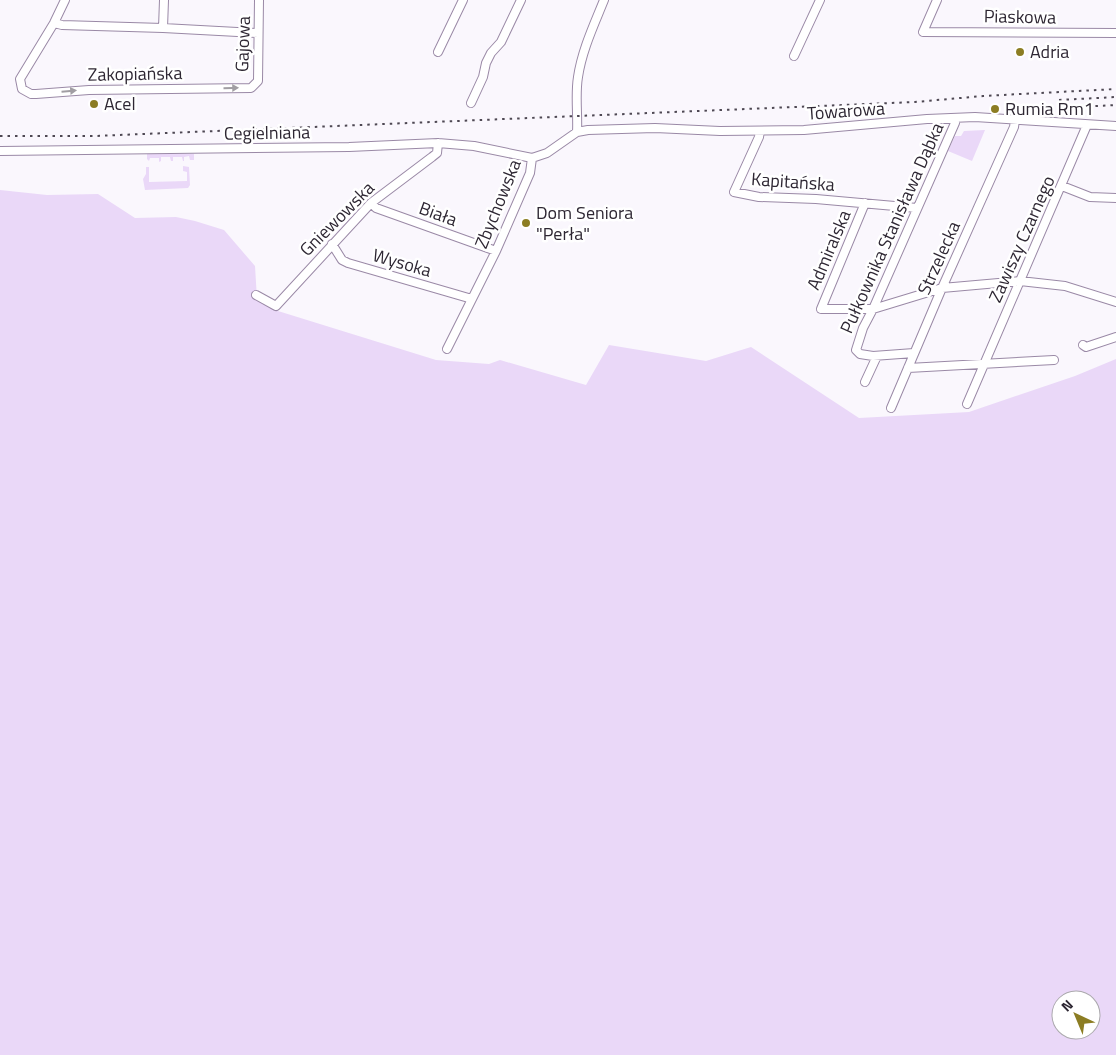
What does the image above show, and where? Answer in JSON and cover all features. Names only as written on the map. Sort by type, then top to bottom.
[{"type":"street","points":[[65,0],[54,23],[62,25],[258,33]]},
{"type":"street","points":[[163,28],[164,0]]},
{"type":"street","name":"Gajowa","points":[[251,88],[258,81],[259,0]]},
{"type":"street","points":[[438,52],[464,0]]},
{"type":"street","points":[[471,103],[483,77],[491,52],[502,42],[521,0]]},
{"type":"street","points":[[577,132],[577,87],[581,60],[604,0]]},
{"type":"street","points":[[794,56],[820,0]]},
{"type":"street","name":"Piaskowa","points":[[937,0],[924,32],[1116,33]]},
{"type":"street","name":"Zakopiańska","points":[[54,23],[20,79],[22,89],[31,94],[89,90],[251,88]]},
{"type":"street","name":"Towarowa","points":[[577,132],[654,128],[760,131],[832,128],[955,118],[1116,126]]},
{"type":"street","name":"Pułkownika Stanisława Dąbka","points":[[914,354],[876,356],[860,354],[856,350],[863,328],[955,123],[955,118]]},
{"type":"street","name":"Strzelecka","points":[[891,408],[1014,127],[1015,120]]},
{"type":"street","name":"Zawiszy Czarnego","points":[[967,404],[1087,125]]},
{"type":"street","name":"Kapitańska","points":[[760,131],[759,138],[734,192],[759,197],[816,199],[917,208]]},
{"type":"street","name":"Zbychowska","points":[[447,349],[496,251],[530,172],[532,158],[547,153],[577,132]]},
{"type":"street","name":"Cegielniana","points":[[0,151],[349,147],[438,143],[474,146],[532,158]]},
{"type":"street","name":"Gniewowska","points":[[256,295],[276,306],[371,203],[437,153],[438,143]]},
{"type":"street","points":[[1062,186],[1090,197],[1116,198]]},
{"type":"street","name":"Biała","points":[[371,203],[376,208],[496,251]]},
{"type":"street","name":"Admiralska","points":[[865,203],[821,308],[873,309]]},
{"type":"street","name":"Wysoka","points":[[332,244],[342,260],[348,263],[472,299]]},
{"type":"street","points":[[873,309],[942,288],[1020,281],[1065,286],[1114,302],[1116,293]]},
{"type":"street","points":[[1083,345],[1086,347],[1116,337]]},
{"type":"street","points":[[865,382],[876,356]]},
{"type":"street","points":[[908,368],[1054,360]]},
{"type":"shaded area","points":[[985,130],[972,161],[948,151],[955,136],[961,136],[964,131]]},
{"type":"shaded area","points":[[147,154],[194,154],[194,160],[190,160],[189,156],[184,157],[184,161],[182,157],[173,157],[173,161],[171,161],[170,157],[161,157],[159,162],[159,158],[150,158],[149,161]]},
{"type":"shaded area","points":[[183,166],[189,167],[190,185],[188,188],[145,190],[143,179],[146,174],[146,167],[149,167],[149,182],[187,181],[187,172],[183,171]]},
{"type":"shaded area","points":[[0,190],[47,195],[98,194],[135,218],[176,217],[224,230],[255,266],[257,299],[278,311],[436,360],[489,364],[500,360],[586,385],[609,345],[706,361],[751,347],[859,418],[969,412],[1075,376],[1116,359],[1116,1055],[0,1055]]},
{"type":"railway","points":[[0,136],[95,136],[915,102],[983,96],[1116,89]]},
{"type":"railway","points":[[1059,100],[1116,97]]},
{"type":"railway","points":[[1028,105],[1079,107],[1116,105]]},
{"type":"place","name":"Adria","points":[[1020,52]]},
{"type":"place","name":"Acel","points":[[94,104]]},
{"type":"place","name":"Rumia Rm1","points":[[995,109]]},
{"type":"place","name":"Dom Seniora \"Perła\"","points":[[526,223]]}]
